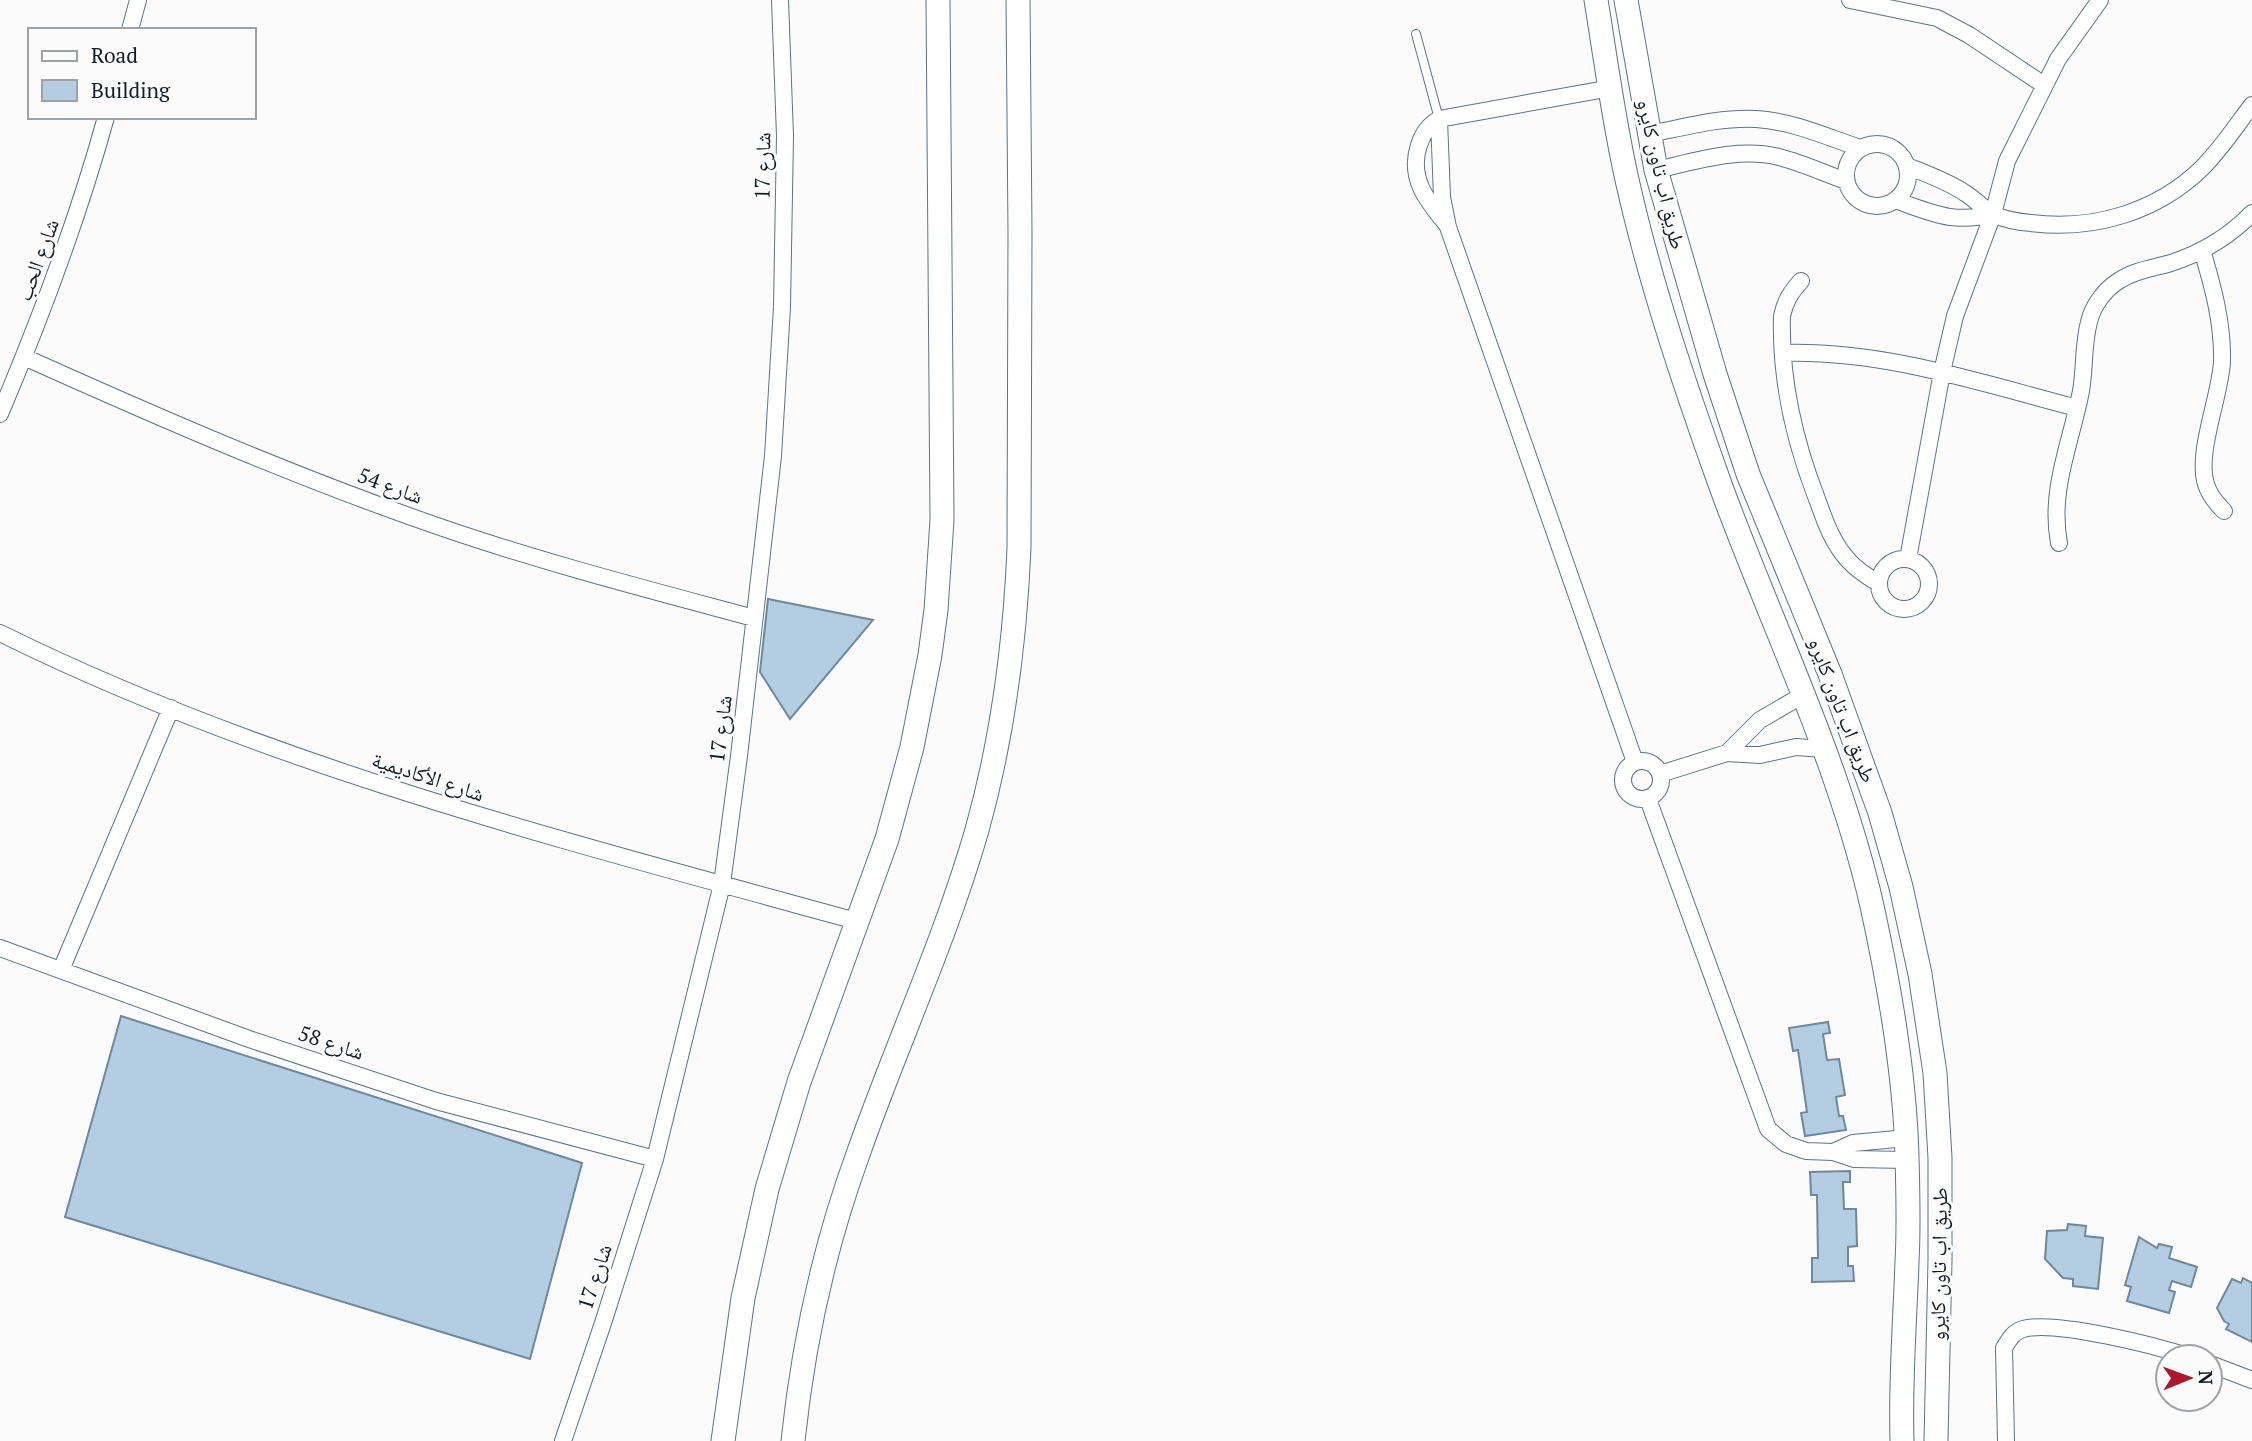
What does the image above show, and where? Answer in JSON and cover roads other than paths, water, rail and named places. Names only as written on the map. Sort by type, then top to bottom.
[{"type":"street","points":[[131,28],[138,0]]},
{"type":"street","name":"شارع 17","points":[[563,1441],[654,1159],[722,884],[773,456],[782,307],[785,136],[780,0]]},
{"type":"street","points":[[723,1441],[743,1298],[767,1189],[799,1082],[887,839],[912,747],[930,655],[936,610],[942,475],[938,0]]},
{"type":"street","points":[[793,1441],[812,1319],[839,1212],[874,1108],[963,874],[989,783],[1007,690],[1019,548],[1018,0]]},
{"type":"street","name":"طريق اب تاون كايرو","points":[[1596,0],[1628,182],[1655,288],[1722,489],[1824,749],[1871,901],[1890,996],[1902,1077],[1907,1149],[1908,1258],[1902,1441]]},
{"type":"street","name":"طريق اب تاون كايرو","points":[[1626,0],[1656,170],[1715,374],[1748,474],[1830,674],[1880,813],[1901,887],[1920,974],[1935,1073],[1940,1171],[1936,1441]]},
{"type":"street","points":[[1850,0],[1923,7],[2043,85]]},
{"type":"street","points":[[1909,559],[1942,372],[1955,316],[1993,214],[2007,161],[2043,85],[2073,34],[2100,0]]},
{"type":"street","points":[[1448,227],[1427,201],[1417,180],[1416,157],[1429,125],[1439,119],[1611,88],[1623,103],[1638,144],[1656,170],[1724,155],[1757,154],[1779,157],[1846,181]]},
{"type":"street","points":[[1907,166],[1964,192],[1993,214],[2013,221],[2054,226],[2094,223],[2134,212],[2170,193],[2202,168],[2252,105]]},
{"type":"street","name":"شارع الحب","points":[[0,414],[77,212],[105,119]]},
{"type":"street","points":[[1439,119],[1442,197],[1448,227],[1635,762]]},
{"type":"street","points":[[1650,134],[1730,119],[1758,119],[1785,123],[1860,148]]},
{"type":"street","points":[[1876,143],[1892,147],[1899,152],[1907,166],[1905,189],[1895,201],[1880,206],[1865,204],[1853,195],[1846,181],[1848,162],[1860,148],[1876,143]]},
{"type":"street","points":[[1895,201],[1954,219],[1974,219],[1993,214]]},
{"type":"street","points":[[2059,543],[2056,525],[2057,489],[2077,408],[2089,322],[2095,305],[2106,291],[2120,280],[2202,250],[2226,236],[2252,213]]},
{"type":"street","points":[[2202,250],[2218,310],[2222,364],[2203,468],[2213,499],[2224,511]]},
{"type":"street","points":[[1801,281],[1785,303],[1782,316],[1787,398],[1794,430],[1827,528],[1848,560],[1878,583],[1884,600],[1891,605],[1908,609],[1916,606],[1923,600],[1929,584],[1923,568],[1909,559],[1892,562],[1880,575],[1878,583]]},
{"type":"street","points":[[1783,353],[1837,354],[1942,372],[2077,408]]},
{"type":"street","name":"شارع 54","points":[[24,356],[187,430],[301,477],[443,528],[586,573],[754,618]]},
{"type":"street","name":"شارع الأكاديمية","points":[[0,633],[171,708],[300,757],[432,802],[565,842],[856,921]]},
{"type":"street","points":[[1727,753],[1760,720],[1803,695],[1812,699],[1827,713],[1856,776],[1880,813]]},
{"type":"street","points":[[61,970],[171,708]]},
{"type":"street","points":[[1660,774],[1727,753],[1760,755],[1796,747],[1824,749]]},
{"type":"street","points":[[1635,762],[1650,763],[1660,774],[1659,789],[1648,799],[1633,798],[1623,787],[1625,772],[1635,762]]},
{"type":"street","points":[[1648,799],[1768,1129],[1786,1144],[1806,1151],[1833,1152],[1853,1143],[1907,1149]]},
{"type":"street","name":"شارع 58","points":[[0,948],[249,1039],[436,1101],[654,1159]]},
{"type":"street","points":[[2006,1441],[2004,1348],[2010,1337],[2021,1330],[2033,1328],[2077,1331],[2154,1345]]},
{"type":"street","points":[[1904,1341],[1938,1342]]},
{"type":"street","points":[[2224,1369],[2252,1380]]},
{"type":"lane","points":[[1416,34],[1439,119]]}]
